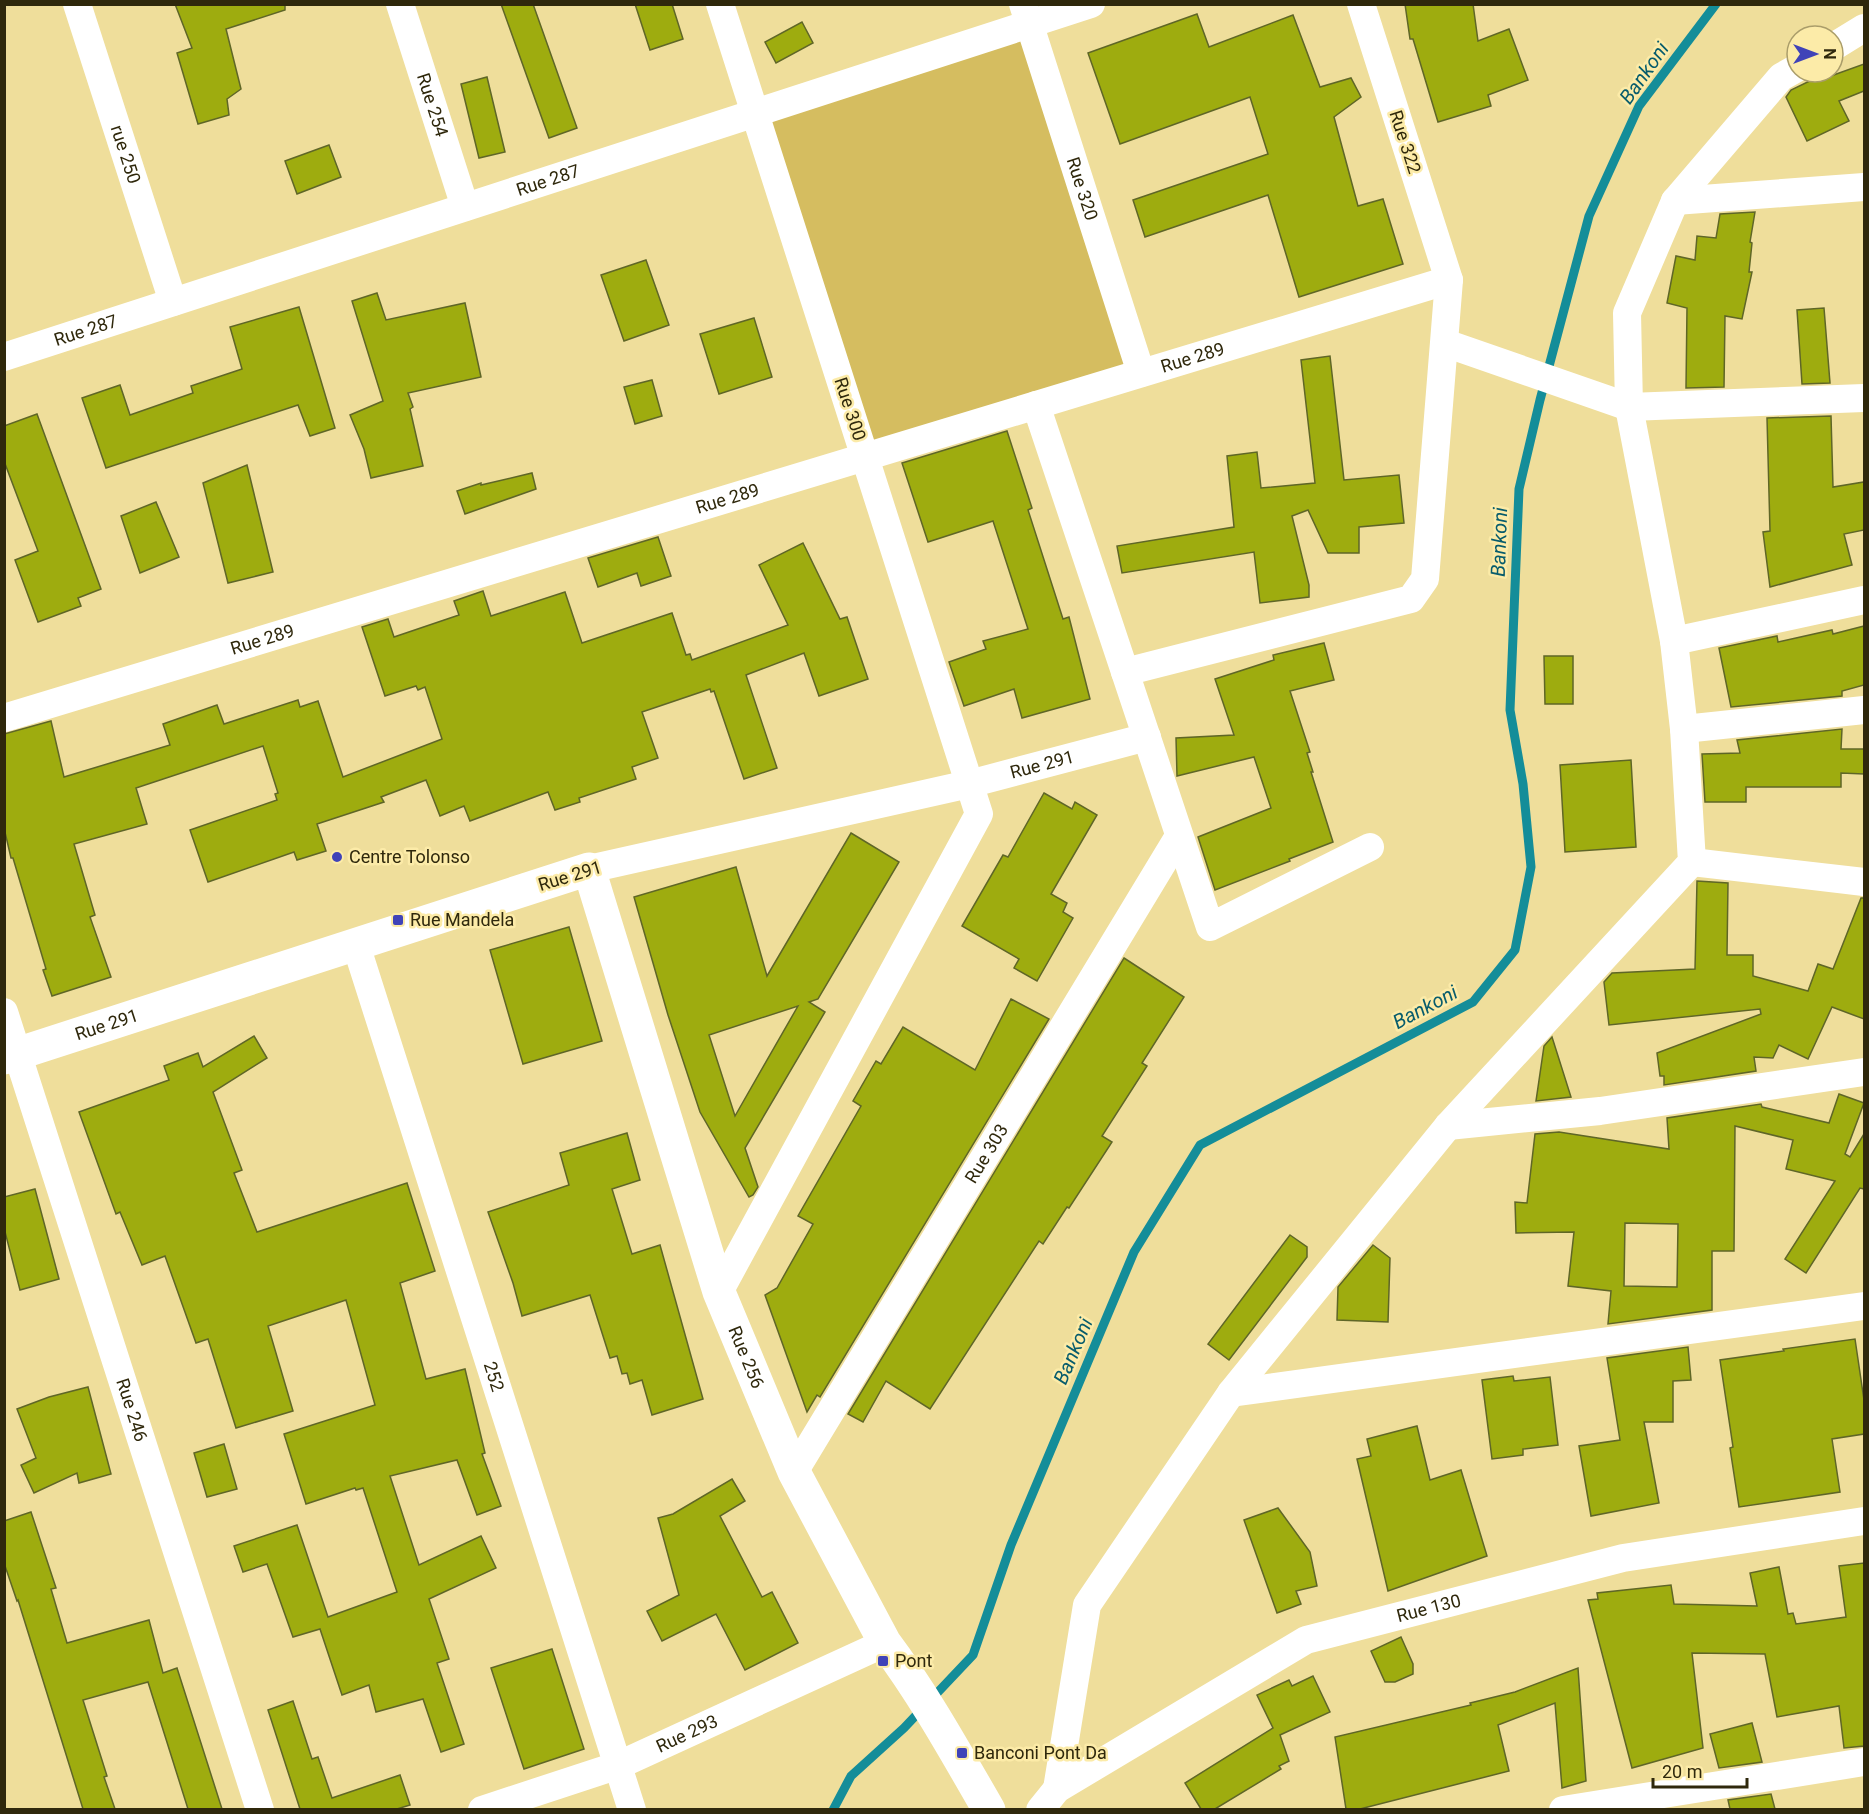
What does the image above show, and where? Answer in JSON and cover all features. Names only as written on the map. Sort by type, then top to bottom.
[{"type":"street","name":"rue 250","points":[[78,4],[173,302]]},
{"type":"street","name":"Rue 254","points":[[400,4],[465,207]]},
{"type":"street","name":"Rue 300","points":[[719,1292],[979,814],[720,4]]},
{"type":"street","name":"Rue 287","points":[[4,357],[755,114],[1026,14],[1091,4]]},
{"type":"street","name":"Rue 322","points":[[1361,4],[1449,280]]},
{"type":"street","name":"Rue 320","points":[[1026,14],[1141,373]]},
{"type":"street","points":[[1845,39],[1864,28]]},
{"type":"street","points":[[1048,1799],[1087,1605],[1231,1393],[1448,1126],[1692,862],[1684,729],[1674,641],[1629,407],[1627,313],[1675,201],[1785,75]]},
{"type":"street","points":[[1675,201],[1864,188]]},
{"type":"street","points":[[1125,672],[1411,599],[1425,579],[1449,280]]},
{"type":"street","name":"Rue 289","points":[[4,718],[1449,280]]},
{"type":"street","points":[[1445,343],[1629,407],[1864,398]]},
{"type":"street","points":[[1036,405],[1210,927],[1370,847]]},
{"type":"street","points":[[1674,641],[1864,600]]},
{"type":"street","points":[[1684,729],[1864,711]]},
{"type":"street","name":"Rue 291","points":[[11,1056],[589,869],[969,784],[1147,737]]},
{"type":"street","name":"Rue 303","points":[[794,1472],[1179,836]]},
{"type":"street","points":[[1692,862],[1864,882]]},
{"type":"street","name":"Rue 256","points":[[589,869],[719,1292],[794,1472],[893,1655],[989,1809]]},
{"type":"street","name":"252","points":[[356,945],[632,1809]]},
{"type":"street","name":"Rue 246","points":[[4,1012],[11,1056],[260,1809]]},
{"type":"street","points":[[1448,1126],[1600,1111],[1864,1072]]},
{"type":"street","points":[[1231,1393],[1864,1306]]},
{"type":"street","name":"Rue 130","points":[[1048,1799],[1306,1640],[1623,1558],[1864,1521]]},
{"type":"street","name":"Rue 293","points":[[482,1809],[619,1765],[893,1655]]},
{"type":"street","points":[[1563,1809],[1864,1762]]},
{"type":"shaded area","points":[[1030,24],[1141,373],[865,457],[755,114]]},
{"type":"building","points":[[175,4],[285,4],[285,10],[226,29],[241,89],[227,99],[229,115],[198,124],[177,53],[192,48]]},
{"type":"building","points":[[501,4],[533,4],[577,128],[549,138]]},
{"type":"building","points":[[635,4],[672,4],[683,39],[650,50]]},
{"type":"building","points":[[1405,4],[1473,4],[1478,41],[1509,29],[1528,80],[1488,95],[1491,106],[1438,122],[1413,39],[1410,39]]},
{"type":"building","points":[[1197,14],[1209,47],[1293,15],[1320,87],[1351,78],[1361,97],[1334,117],[1358,206],[1383,199],[1403,264],[1299,297],[1268,195],[1145,237],[1133,200],[1268,154],[1250,97],[1120,144],[1088,53]]},
{"type":"building","points":[[802,22],[813,43],[776,63],[765,42]]},
{"type":"building","points":[[1864,64],[1864,91],[1839,101],[1849,121],[1807,141],[1786,97],[1791,90],[1803,84],[1845,84],[1845,71]]},
{"type":"building","points":[[487,77],[505,152],[479,158],[461,84]]},
{"type":"building","points":[[329,145],[341,177],[297,194],[285,161]]},
{"type":"building","points":[[1755,212],[1750,242],[1752,243],[1749,272],[1752,272],[1742,319],[1725,316],[1724,387],[1686,388],[1687,308],[1667,303],[1676,256],[1695,260],[1697,236],[1716,238],[1720,214]]},
{"type":"building","points":[[646,260],[669,325],[624,341],[601,275]]},
{"type":"building","points":[[377,293],[386,320],[465,303],[481,377],[408,393],[413,407],[410,409],[423,466],[371,478],[364,449],[350,415],[383,401],[352,301]]},
{"type":"building","points":[[299,307],[335,428],[310,436],[298,405],[106,468],[82,398],[120,385],[130,415],[193,393],[191,386],[242,369],[230,327]]},
{"type":"building","points":[[1824,308],[1830,383],[1802,384],[1797,310]]},
{"type":"building","points":[[754,318],[772,377],[719,394],[700,334]]},
{"type":"building","points":[[1330,356],[1344,480],[1399,475],[1404,523],[1359,527],[1359,553],[1328,553],[1308,510],[1292,516],[1309,585],[1309,597],[1260,603],[1254,552],[1122,573],[1117,546],[1234,527],[1227,456],[1257,452],[1261,488],[1315,483],[1301,360]]},
{"type":"building","points":[[652,380],[662,416],[635,424],[624,387]]},
{"type":"building","points":[[37,414],[101,589],[78,598],[81,606],[38,622],[15,560],[38,551],[4,461],[4,426]]},
{"type":"building","points":[[1831,416],[1833,487],[1864,482],[1864,530],[1844,534],[1852,565],[1770,587],[1763,532],[1770,531],[1767,418]]},
{"type":"building","points":[[1007,431],[1032,508],[1028,510],[1063,619],[1069,617],[1090,699],[1022,718],[1014,689],[964,706],[949,662],[986,649],[983,641],[1028,629],[993,521],[928,542],[902,463]]},
{"type":"building","points":[[247,465],[273,572],[228,583],[203,483]]},
{"type":"building","points":[[532,473],[536,489],[465,514],[457,491],[481,483],[481,485]]},
{"type":"building","points":[[156,502],[179,557],[140,573],[121,516]]},
{"type":"building","points":[[658,537],[671,576],[641,586],[637,573],[598,587],[588,558]]},
{"type":"building","points":[[803,543],[840,619],[847,617],[868,679],[819,696],[804,653],[746,675],[777,768],[744,779],[714,691],[711,692],[710,689],[642,712],[658,758],[632,767],[636,779],[579,798],[580,802],[555,810],[548,792],[470,821],[464,806],[440,816],[426,780],[381,797],[384,802],[317,824],[326,851],[297,860],[294,852],[208,882],[190,830],[277,800],[275,794],[278,793],[263,746],[136,788],[147,824],[74,844],[95,915],[90,917],[111,977],[52,996],[4,828],[4,734],[51,721],[64,777],[170,745],[163,724],[217,705],[224,724],[298,700],[300,707],[318,701],[343,777],[442,739],[425,687],[418,690],[416,686],[385,696],[362,627],[388,619],[394,637],[459,615],[454,601],[483,591],[491,616],[565,592],[582,643],[672,613],[686,655],[690,654],[692,660],[788,625],[759,565]]},
{"type":"building","points":[[1864,626],[1864,685],[1842,691],[1842,696],[1731,707],[1719,648],[1777,636],[1778,642],[1832,630],[1833,634]]},
{"type":"building","points":[[1324,643],[1334,680],[1290,691],[1310,752],[1307,753],[1313,772],[1311,772],[1333,842],[1215,890],[1198,837],[1271,808],[1254,757],[1177,776],[1176,738],[1234,735],[1215,679],[1274,660],[1273,655]]},
{"type":"building","points":[[1544,656],[1573,656],[1573,704],[1545,704]]},
{"type":"building","points":[[1842,729],[1841,749],[1864,749],[1864,774],[1841,773],[1841,787],[1746,787],[1746,802],[1705,802],[1702,754],[1740,753],[1737,740]]},
{"type":"building","points":[[1631,760],[1636,847],[1565,852],[1560,765]]},
{"type":"building","points":[[1044,793],[1072,809],[1075,802],[1097,815],[1051,894],[1067,903],[1063,912],[1073,918],[1037,981],[1014,968],[1019,959],[962,926],[1003,855],[1008,857]]},
{"type":"building","points":[[851,833],[899,862],[818,999],[809,1002],[825,1012],[745,1148],[758,1187],[749,1197],[700,1112],[668,1015],[634,897],[736,867],[767,976]],"holes":[[[798,1006],[735,1116],[709,1035]]]},
{"type":"building","points":[[1697,881],[1728,883],[1727,955],[1753,955],[1753,976],[1808,991],[1818,964],[1833,969],[1861,898],[1864,898],[1864,1019],[1832,1007],[1808,1059],[1779,1045],[1773,1058],[1754,1057],[1756,1071],[1664,1085],[1664,1076],[1660,1076],[1657,1053],[1761,1014],[1760,1009],[1609,1025],[1604,982],[1612,973],[1695,969]]},
{"type":"building","points":[[569,927],[602,1041],[523,1064],[490,950]]},
{"type":"building","points":[[1124,958],[1184,997],[1142,1063],[1147,1066],[1102,1136],[1112,1142],[1043,1244],[1039,1241],[930,1409],[886,1381],[863,1422],[848,1414]]},
{"type":"building","points":[[1011,999],[1049,1019],[820,1397],[817,1395],[807,1412],[765,1295],[777,1288],[813,1224],[798,1216],[861,1106],[853,1101],[876,1061],[881,1064],[903,1027],[975,1070]]},
{"type":"building","points":[[254,1036],[267,1058],[213,1092],[242,1170],[234,1173],[257,1232],[407,1183],[435,1271],[400,1283],[426,1379],[465,1369],[485,1453],[482,1454],[501,1506],[477,1515],[457,1460],[390,1476],[419,1565],[481,1536],[496,1568],[429,1599],[449,1659],[437,1663],[464,1744],[441,1752],[423,1699],[376,1712],[369,1685],[342,1695],[320,1629],[293,1637],[267,1564],[243,1572],[234,1546],[297,1525],[328,1617],[397,1592],[363,1488],[356,1490],[355,1488],[306,1504],[284,1434],[375,1405],[346,1300],[268,1326],[293,1411],[236,1428],[208,1339],[196,1343],[165,1256],[142,1265],[120,1212],[116,1214],[79,1112],[169,1080],[164,1066],[198,1053],[203,1067]]},
{"type":"building","points":[[1552,1037],[1571,1097],[1536,1101],[1544,1046]]},
{"type":"building","points":[[1839,1094],[1864,1103],[1845,1154],[1850,1157],[1864,1134],[1864,1189],[1860,1188],[1806,1273],[1785,1259],[1835,1181],[1786,1169],[1793,1140],[1735,1126],[1734,1251],[1712,1251],[1712,1310],[1608,1324],[1611,1291],[1568,1286],[1574,1232],[1516,1233],[1515,1202],[1527,1203],[1535,1134],[1559,1132],[1669,1149],[1667,1118],[1761,1104],[1762,1107],[1829,1123]],"holes":[[[1625,1223],[1678,1224],[1677,1287],[1624,1286]]]},
{"type":"building","points":[[627,1133],[640,1180],[612,1189],[632,1254],[660,1245],[703,1399],[652,1415],[642,1380],[630,1384],[627,1373],[622,1374],[617,1356],[610,1358],[590,1295],[522,1316],[488,1212],[569,1185],[560,1153]]},
{"type":"building","points":[[35,1189],[59,1279],[20,1290],[4,1228],[4,1197]]},
{"type":"building","points":[[1290,1235],[1307,1247],[1307,1257],[1229,1360],[1208,1344]]},
{"type":"building","points":[[1373,1245],[1390,1258],[1388,1322],[1337,1320],[1338,1287]]},
{"type":"building","points":[[1855,1339],[1864,1400],[1864,1434],[1832,1439],[1840,1492],[1739,1507],[1720,1360]]},
{"type":"building","points":[[1688,1347],[1691,1380],[1673,1381],[1673,1422],[1644,1422],[1659,1503],[1591,1516],[1579,1446],[1620,1440],[1607,1358]]},
{"type":"building","points":[[1513,1376],[1514,1381],[1550,1377],[1558,1445],[1523,1449],[1523,1455],[1492,1459],[1482,1380]]},
{"type":"building","points":[[88,1387],[111,1474],[79,1483],[77,1473],[34,1493],[21,1465],[36,1458],[17,1409],[49,1397]]},
{"type":"building","points":[[1417,1426],[1430,1480],[1461,1470],[1487,1556],[1388,1591],[1357,1459],[1371,1456],[1367,1439]]},
{"type":"building","points":[[224,1444],[237,1489],[207,1497],[194,1453]]},
{"type":"building","points":[[732,1479],[745,1501],[720,1516],[762,1597],[772,1592],[798,1643],[745,1670],[716,1614],[662,1641],[647,1611],[679,1595],[658,1518],[673,1514]]},
{"type":"building","points":[[1278,1508],[1310,1552],[1317,1586],[1296,1591],[1301,1604],[1277,1613],[1244,1520]]},
{"type":"building","points":[[31,1512],[56,1588],[51,1589],[67,1643],[149,1620],[163,1673],[177,1668],[222,1809],[188,1809],[148,1682],[83,1700],[115,1809],[83,1809],[18,1600],[4,1563],[4,1521]]},
{"type":"building","points":[[1864,1563],[1864,1746],[1844,1748],[1839,1706],[1777,1717],[1765,1654],[1692,1653],[1703,1748],[1632,1768],[1588,1600],[1598,1599],[1597,1593],[1671,1585],[1674,1604],[1757,1606],[1750,1573],[1779,1567],[1788,1614],[1793,1613],[1796,1624],[1846,1617],[1839,1566]]},
{"type":"building","points":[[1401,1637],[1413,1664],[1413,1674],[1395,1682],[1385,1682],[1371,1651]]},
{"type":"building","points":[[552,1649],[584,1749],[524,1769],[491,1668]]},
{"type":"building","points":[[1578,1668],[1586,1781],[1562,1788],[1555,1703],[1498,1725],[1509,1771],[1360,1809],[1346,1809],[1335,1737],[1471,1705],[1470,1703],[1515,1692]]},
{"type":"building","points":[[1313,1676],[1330,1712],[1280,1735],[1289,1761],[1279,1766],[1281,1769],[1215,1809],[1201,1809],[1185,1783],[1273,1728],[1257,1695],[1289,1680],[1292,1686]]},
{"type":"building","points":[[293,1701],[312,1759],[318,1757],[332,1798],[400,1775],[410,1805],[397,1809],[300,1809],[268,1710]]},
{"type":"building","points":[[1752,1723],[1762,1762],[1719,1768],[1710,1734]]},
{"type":"building","points":[[1771,1794],[1775,1809],[1730,1809],[1728,1800]]},
{"type":"waterway","name":"Bankoni","points":[[833,1810],[851,1776],[904,1728],[973,1655],[1011,1545],[1134,1252],[1200,1145],[1473,1002],[1515,950],[1531,867],[1523,784],[1510,710],[1519,489],[1589,216],[1639,106],[1716,4]]},
{"type":"place","name":"Centre Tolonso","points":[[337,857]]},
{"type":"place","name":"Rue Mandela","points":[[398,920]]},
{"type":"place","name":"Pont","points":[[883,1661]]},
{"type":"place","name":"Banconi Pont Da","points":[[962,1753]]}]
